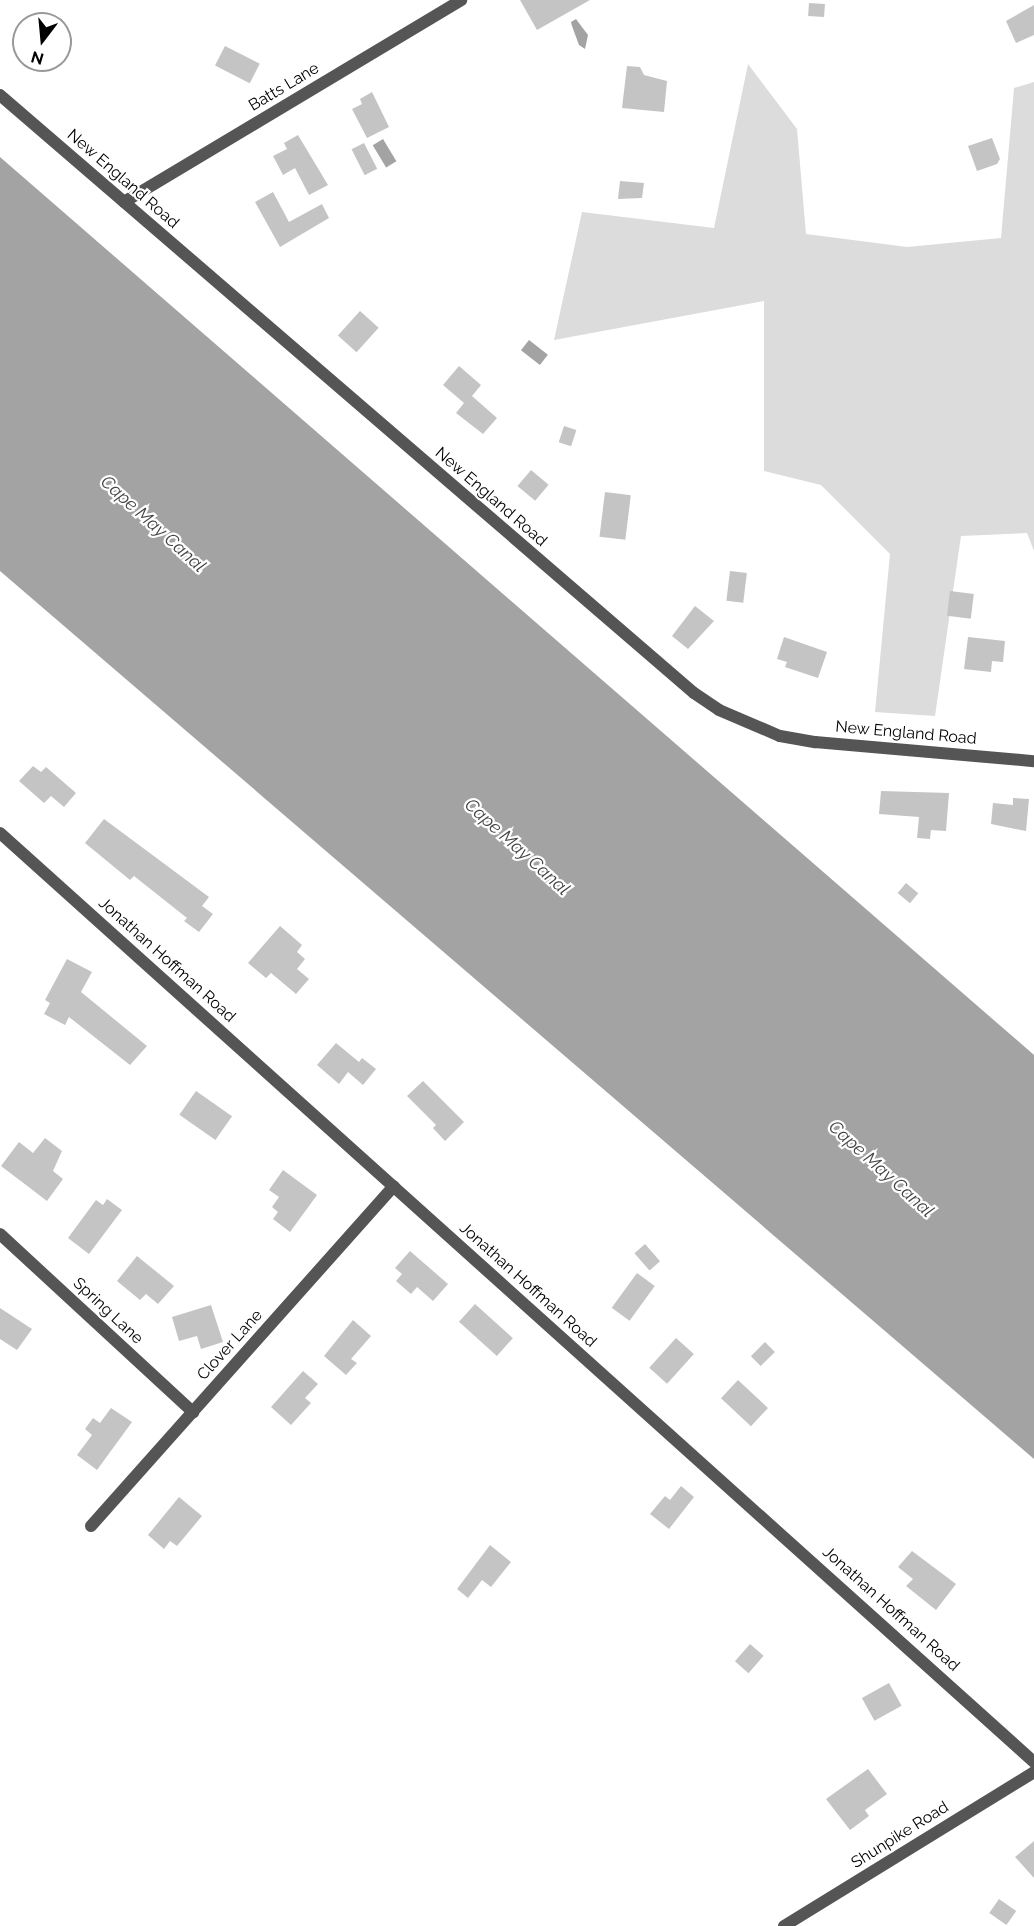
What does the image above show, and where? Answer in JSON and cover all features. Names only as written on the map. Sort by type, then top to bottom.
[{"type":"street","name":"Batts Lane","points":[[124,202],[460,0]]},
{"type":"street","name":"New England Road","points":[[0,95],[694,693],[719,710],[769,732],[815,742],[1034,760]]},
{"type":"street","name":"Jonathan Hoffman Road","points":[[0,833],[1034,1762]]},
{"type":"street","name":"Clover Lane","points":[[92,1526],[394,1186]]},
{"type":"street","name":"Spring Lane","points":[[0,1234],[193,1412]]},
{"type":"street","name":"Shunpike Road","points":[[784,1926],[1034,1772]]},
{"type":"shaded area","points":[[748,64],[797,129],[806,234],[907,247],[1001,238],[1014,88],[1034,82],[1034,551],[1027,533],[961,536],[935,716],[875,712],[890,554],[821,485],[764,471],[764,301],[554,340],[582,212],[714,228]]},
{"type":"water","points":[[576,19],[588,35],[585,49],[579,45],[572,26],[571,22]]},
{"type":"water","points":[[383,139],[396,161],[386,167],[373,145]]},
{"type":"water","name":"Cape May Canal","points":[[0,157],[1034,1055],[1034,1459],[0,571]]},
{"type":"water","points":[[529,340],[548,355],[540,365],[521,350]]},
{"type":"building","points":[[520,0],[590,0],[537,30]]},
{"type":"building","points":[[809,3],[825,4],[824,17],[808,16]]},
{"type":"building","points":[[1034,5],[1034,35],[1016,43],[1006,21]]},
{"type":"building","points":[[225,46],[260,64],[250,83],[215,66]]},
{"type":"building","points":[[627,66],[640,67],[644,75],[667,81],[664,112],[622,108]]},
{"type":"building","points":[[372,92],[389,127],[367,138],[352,109],[362,104],[360,99]]},
{"type":"building","points":[[298,135],[328,185],[309,195],[295,168],[283,175],[273,156],[287,149],[284,143]]},
{"type":"building","points":[[992,138],[1000,159],[997,164],[977,171],[968,146]]},
{"type":"building","points":[[364,143],[377,169],[365,175],[352,149]]},
{"type":"building","points":[[620,181],[644,183],[642,198],[618,199]]},
{"type":"building","points":[[273,192],[289,222],[322,204],[329,218],[280,247],[255,202]]},
{"type":"building","points":[[360,311],[379,328],[356,352],[338,336]]},
{"type":"building","points":[[459,366],[481,385],[472,396],[497,418],[483,434],[456,413],[464,403],[443,385]]},
{"type":"building","points":[[564,426],[576,430],[571,446],[559,442]]},
{"type":"building","points":[[531,470],[549,485],[535,501],[518,486]]},
{"type":"building","points":[[605,492],[631,495],[625,540],[600,537]]},
{"type":"building","points":[[730,571],[747,573],[743,603],[726,601]]},
{"type":"building","points":[[950,591],[974,594],[971,619],[947,616]]},
{"type":"building","points":[[695,606],[714,621],[688,649],[672,636]]},
{"type":"building","points":[[784,637],[827,652],[818,678],[785,667],[787,662],[777,659]]},
{"type":"building","points":[[968,637],[1005,641],[1003,662],[992,661],[991,672],[964,669]]},
{"type":"building","points":[[33,766],[41,772],[46,767],[76,793],[64,807],[51,796],[44,803],[19,781]]},
{"type":"building","points":[[881,791],[949,793],[946,831],[931,830],[930,839],[917,838],[919,817],[879,814]]},
{"type":"building","points":[[1013,798],[1029,799],[1026,831],[991,824],[993,803],[1013,805]]},
{"type":"building","points":[[104,819],[209,897],[202,906],[213,914],[199,932],[184,921],[187,918],[134,876],[130,880],[85,843]]},
{"type":"building","points":[[906,883],[918,893],[910,903],[898,893]]},
{"type":"building","points":[[280,926],[302,945],[297,952],[305,959],[297,969],[309,979],[296,994],[271,973],[266,978],[248,963]]},
{"type":"building","points":[[67,959],[92,972],[81,992],[147,1046],[130,1065],[69,1017],[65,1025],[44,1014],[50,1003],[45,1000]]},
{"type":"building","points":[[336,1043],[359,1062],[362,1058],[376,1069],[363,1085],[348,1072],[339,1084],[317,1065]]},
{"type":"building","points":[[423,1081],[464,1122],[445,1141],[433,1128],[436,1125],[407,1096]]},
{"type":"building","points":[[196,1091],[232,1116],[215,1140],[179,1115]]},
{"type":"building","points":[[45,1138],[62,1151],[53,1171],[63,1179],[47,1201],[1,1166],[19,1142],[33,1153]]},
{"type":"building","points":[[283,1170],[317,1195],[290,1232],[273,1219],[278,1212],[272,1207],[279,1197],[269,1190]]},
{"type":"building","points":[[107,1199],[122,1210],[89,1254],[68,1238],[96,1200],[103,1205]]},
{"type":"building","points":[[645,1244],[660,1261],[650,1271],[634,1253]]},
{"type":"building","points":[[410,1251],[448,1284],[433,1301],[417,1287],[411,1294],[396,1281],[402,1274],[395,1268]]},
{"type":"building","points":[[137,1256],[174,1286],[158,1304],[146,1294],[140,1300],[117,1281]]},
{"type":"building","points":[[637,1273],[655,1286],[630,1321],[612,1308]]},
{"type":"building","points":[[475,1304],[513,1338],[497,1356],[459,1322]]},
{"type":"building","points":[[211,1305],[223,1342],[201,1349],[197,1336],[179,1341],[172,1317]]},
{"type":"building","points":[[0,1308],[32,1329],[17,1350],[0,1339]]},
{"type":"building","points":[[353,1320],[371,1336],[351,1359],[357,1363],[346,1375],[324,1356]]},
{"type":"building","points":[[676,1338],[694,1354],[667,1384],[649,1368]]},
{"type":"building","points":[[765,1342],[775,1352],[761,1366],[751,1356]]},
{"type":"building","points":[[303,1371],[318,1384],[305,1398],[311,1403],[291,1425],[271,1407]]},
{"type":"building","points":[[738,1380],[768,1408],[751,1426],[721,1398]]},
{"type":"building","points":[[111,1408],[132,1422],[97,1470],[77,1455],[92,1435],[85,1429],[93,1418],[100,1423]]},
{"type":"building","points":[[681,1486],[694,1497],[669,1529],[650,1514],[665,1496],[670,1500]]},
{"type":"building","points":[[179,1497],[202,1516],[177,1546],[170,1541],[164,1549],[148,1535]]},
{"type":"building","points":[[490,1545],[511,1562],[491,1587],[482,1580],[468,1598],[457,1589]]},
{"type":"building","points":[[912,1551],[956,1584],[936,1610],[906,1586],[913,1579],[898,1567]]},
{"type":"building","points":[[750,1644],[764,1656],[748,1673],[735,1661]]},
{"type":"building","points":[[889,1683],[902,1706],[874,1721],[862,1698]]},
{"type":"building","points":[[868,1769],[887,1794],[865,1810],[869,1816],[850,1830],[826,1799]]},
{"type":"building","points":[[1034,1841],[1034,1878],[1015,1857]]},
{"type":"building","points":[[999,1899],[1016,1911],[1006,1925],[989,1913]]}]
